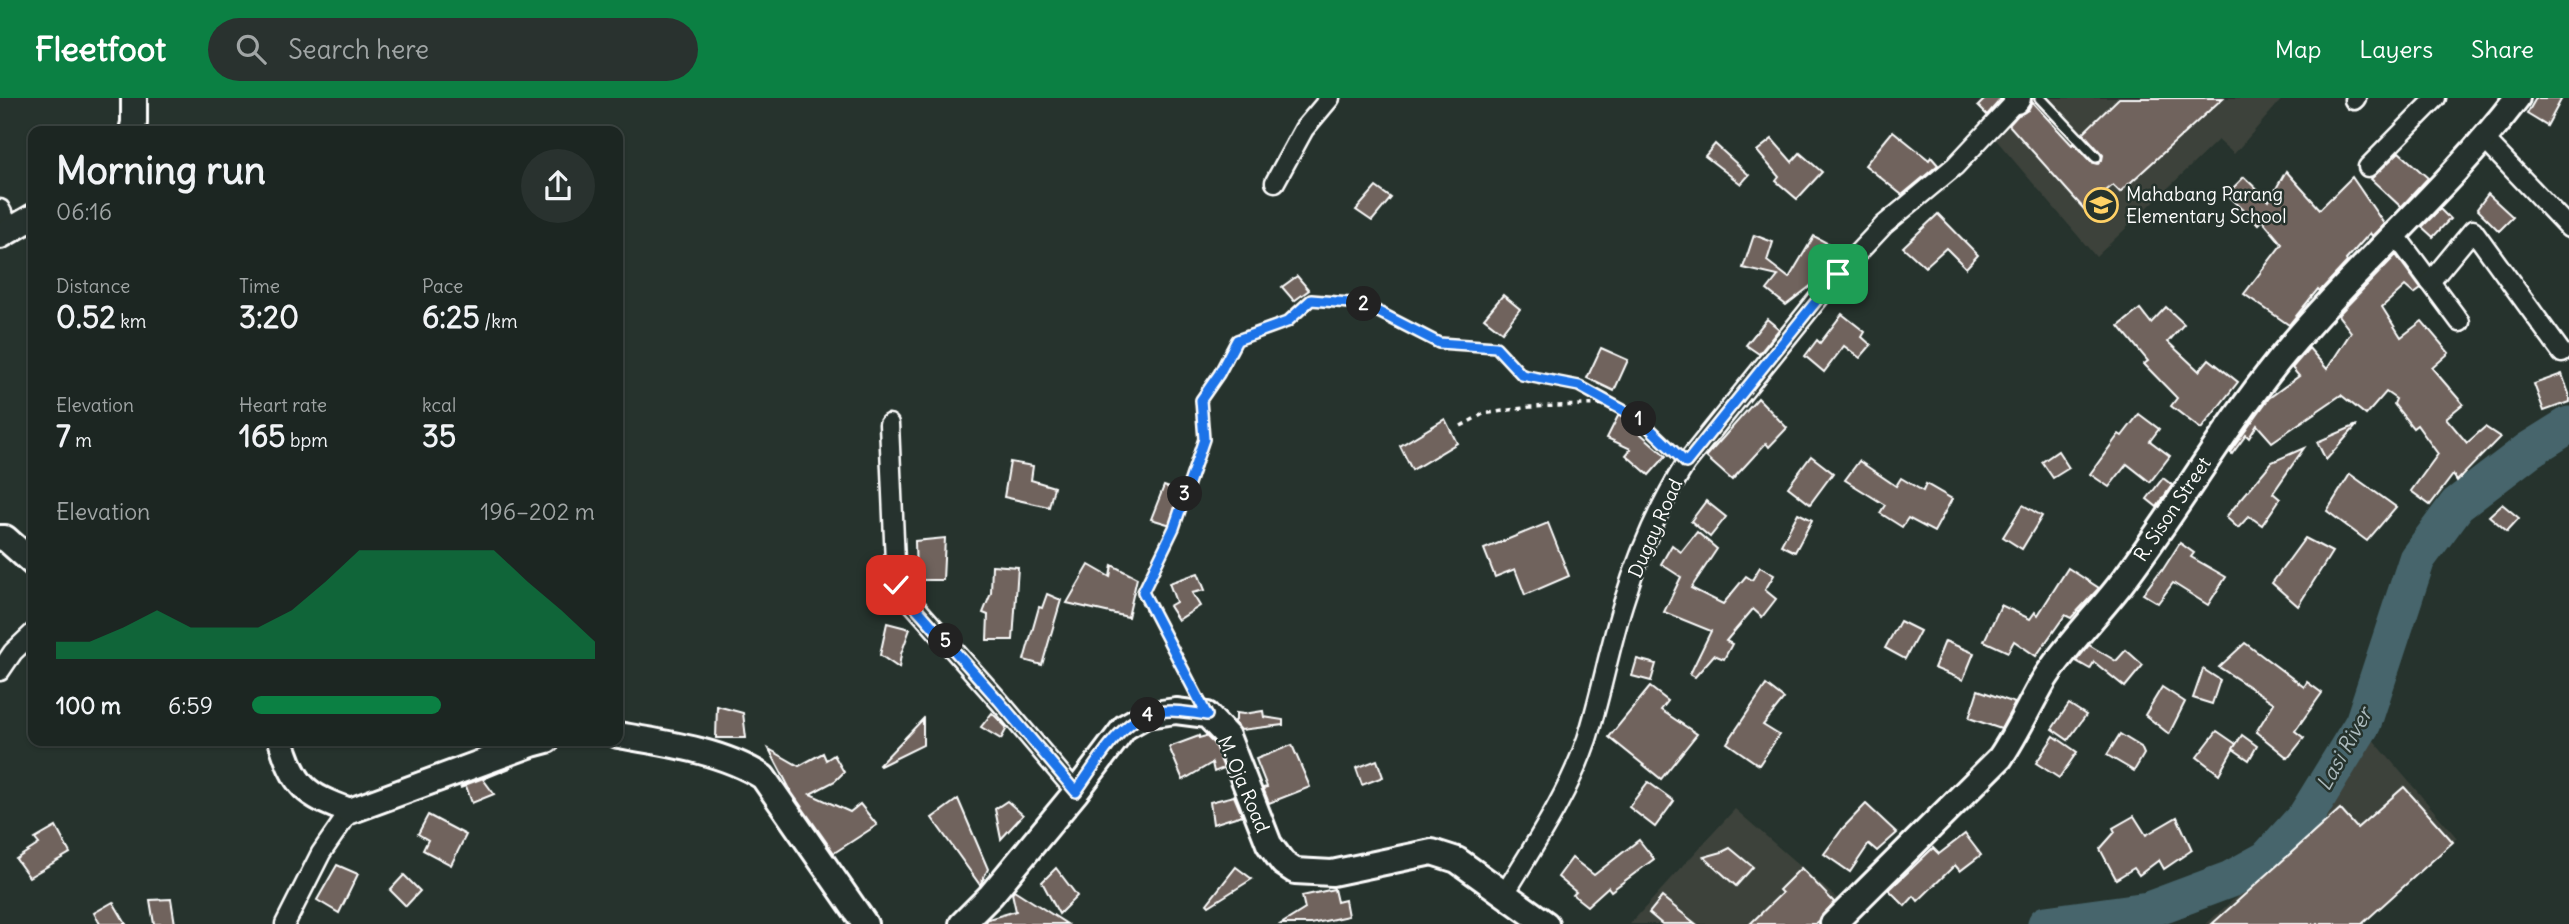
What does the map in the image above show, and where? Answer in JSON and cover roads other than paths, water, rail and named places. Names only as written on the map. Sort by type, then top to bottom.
[{"type":"street","points":[[132,126],[134,98]]},
{"type":"street","points":[[1275,182],[1304,129],[1330,98]]},
{"type":"street","points":[[2368,167],[2436,98]]},
{"type":"street","name":"R. Sison Street","points":[[1833,924],[2000,758],[2016,735],[2045,678],[2121,584],[2207,457],[2279,360],[2394,233],[2485,140],[2517,98]]},
{"type":"street","name":"Dugay Road","points":[[1504,895],[1564,794],[1587,739],[1623,603],[1647,540],[1670,489],[1686,463],[1838,274],[1884,225],[1955,166],[2022,99]]},
{"type":"street","points":[[2485,140],[2569,228]]},
{"type":"street","points":[[4,225],[28,218]]},
{"type":"street","points":[[2430,282],[2473,230],[2562,353]]},
{"type":"street","points":[[2394,233],[2460,322]]},
{"type":"street","points":[[889,424],[896,585],[1076,792]]},
{"type":"street","points":[[0,538],[5,538],[28,559]]},
{"type":"street","points":[[0,671],[13,652],[28,638]]},
{"type":"street","name":"M. Oja Road","points":[[962,924],[991,895],[1076,792],[1125,727],[1146,715],[1176,711],[1207,715],[1227,736],[1269,844],[1283,863],[1295,871],[1332,873],[1432,852],[1457,860],[1546,924]]},
{"type":"street","points":[[623,736],[742,763],[763,777],[861,923]]},
{"type":"street","points":[[283,746],[289,765],[313,797],[351,811]]},
{"type":"street","points":[[285,924],[321,853],[351,811],[527,746]]},
{"type":"lane","points":[[2022,99],[2096,158]]},
{"type":"waterway","name":"Lasi River","points":[[2046,924],[2148,910],[2231,879],[2267,859],[2306,816],[2363,723],[2417,559],[2457,505],[2529,450],[2569,425]]},
{"type":"place","name":"Mahabang Parang Elementary School","points":[[2101,205]]}]
